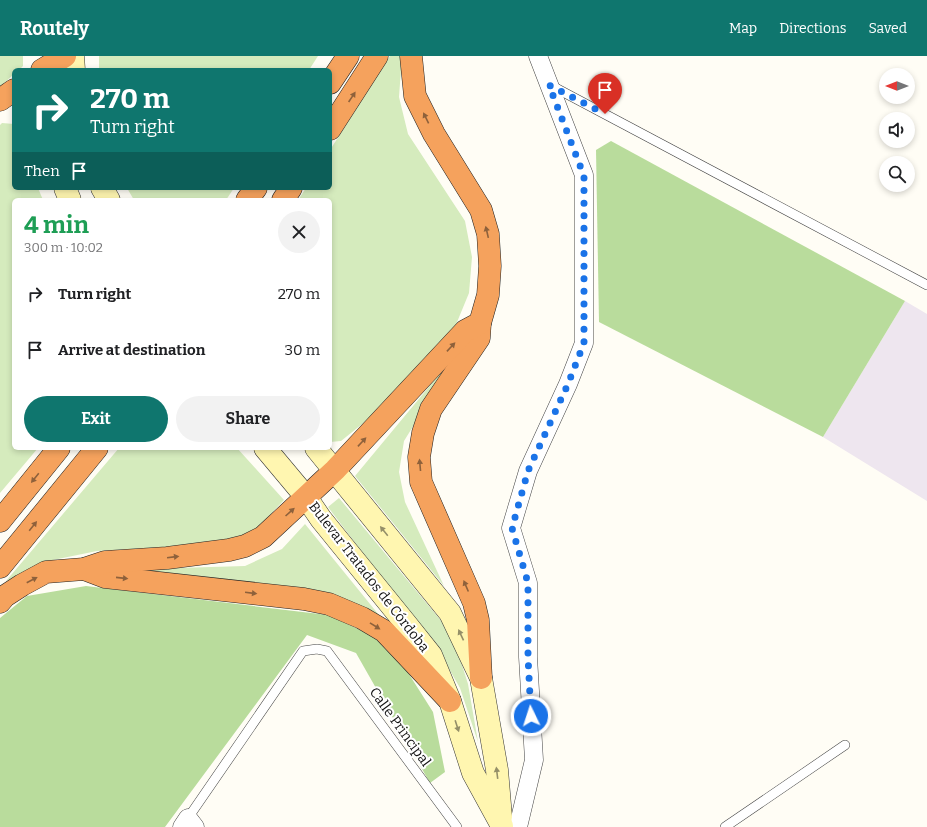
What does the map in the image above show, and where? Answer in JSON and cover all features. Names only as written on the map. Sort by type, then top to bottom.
[{"type":"highway","points":[[45,68],[65,56]]},
{"type":"highway","points":[[332,80],[348,56]]},
{"type":"highway","points":[[332,126],[378,56]]},
{"type":"highway","points":[[411,56],[415,96],[434,134],[481,210],[488,234],[490,266],[488,295],[480,323],[479,338],[431,409],[423,433],[419,457],[421,482],[474,603],[478,620],[481,678]]},
{"type":"highway","points":[[0,100],[12,91]]},
{"type":"highway","points":[[0,602],[5,596],[46,572],[84,568],[105,562],[167,558],[229,550],[245,546],[262,537],[335,470],[465,331],[480,323]]},
{"type":"highway","points":[[0,521],[57,450]]},
{"type":"highway","points":[[0,567],[95,450]]},
{"type":"highway","points":[[84,568],[105,576],[304,599],[329,604],[362,618],[384,631],[450,701]]},
{"type":"street","points":[[40,56],[42,68]]},
{"type":"street","points":[[73,56],[74,68]]},
{"type":"street","points":[[507,827],[534,760],[528,657],[528,583],[512,528],[528,471],[568,384],[584,343],[584,176],[538,56]]},
{"type":"street","name":"Bulevar Tratados de Córdoba","points":[[267,450],[306,497],[321,519],[431,655],[450,701],[472,773],[507,827]]},
{"type":"street","points":[[318,450],[450,613],[481,678],[507,827]]},
{"type":"lane","points":[[549,85],[927,285]]},
{"type":"lane","name":"Calle Principal","points":[[188,824],[303,652],[317,649],[327,651],[457,827]]},
{"type":"lane","points":[[726,827],[845,745]]},
{"type":"shaded area","points":[[905,301],[927,314],[927,501],[823,437]]},
{"type":"green space","points":[[0,56],[23,56],[23,66],[21,68],[12,68],[12,76],[0,87]]},
{"type":"green space","points":[[99,56],[318,56],[310,68],[99,68]]},
{"type":"green space","points":[[390,56],[402,56],[399,97],[408,134],[465,221],[472,257],[469,293],[455,327],[392,400],[341,441],[332,442],[332,198],[299,198],[305,190],[332,190],[332,147]]},
{"type":"green space","points":[[2,123],[12,124],[12,190],[39,190],[42,198],[12,198],[12,450],[36,450],[0,493],[0,125]]},
{"type":"green space","points":[[611,141],[905,301],[823,437],[599,322],[596,150]]},
{"type":"green space","points":[[128,190],[233,190],[227,198],[133,198]]},
{"type":"green space","points":[[462,347],[404,441],[399,472],[405,502],[444,586],[355,476]]},
{"type":"green space","points":[[117,450],[239,450],[284,500],[251,535],[223,544],[97,551],[53,560],[6,581]]},
{"type":"green space","points":[[339,498],[443,623],[456,646],[468,684],[478,742],[460,688],[444,660],[328,507]]},
{"type":"green space","points":[[305,524],[383,620],[110,570],[245,566],[282,549]]},
{"type":"green space","points":[[86,586],[328,615],[373,636],[407,671],[433,712],[445,772],[430,783],[356,653],[307,635],[165,827],[0,827],[0,618],[27,596]]},
{"type":"route","points":[[531,716],[528,657],[528,583],[512,528],[528,471],[568,384],[584,343],[584,176],[549,85],[605,114]]}]
